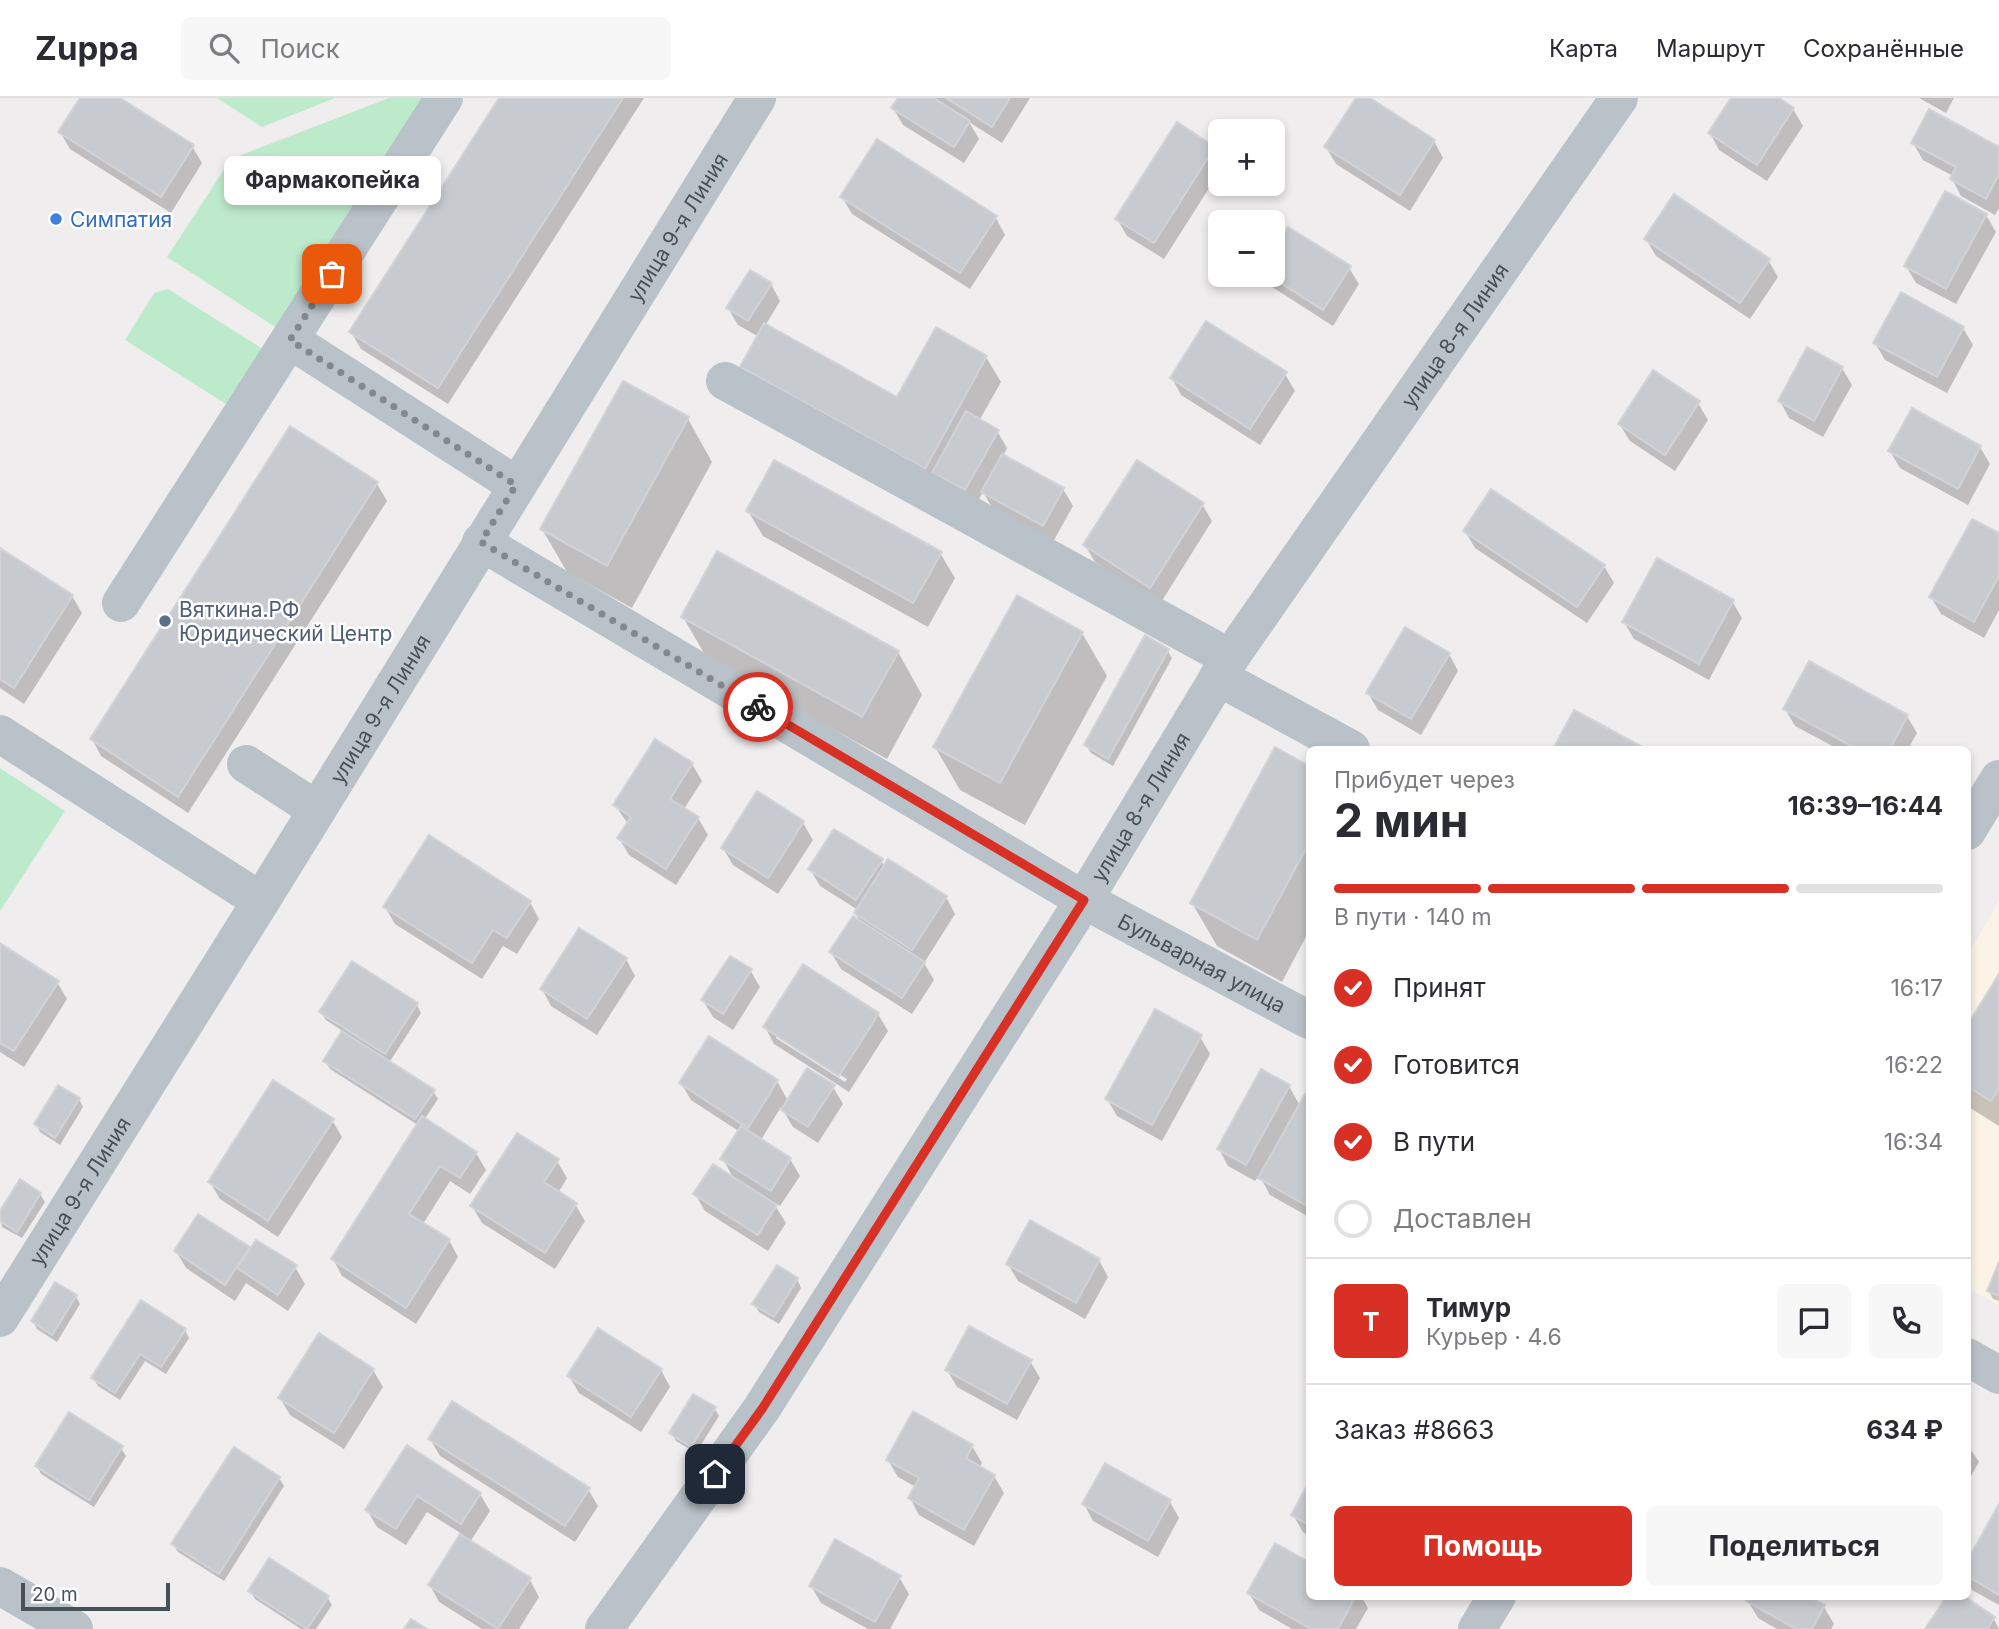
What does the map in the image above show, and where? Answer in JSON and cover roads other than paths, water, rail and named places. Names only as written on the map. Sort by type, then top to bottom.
[{"type":"street","points":[[121,603],[444,98]]},
{"type":"street","name":"улица 9-я Линия","points":[[0,1318],[757,98]]},
{"type":"street","name":"улица 8-я Линия","points":[[604,1629],[762,1409],[1084,900],[1224,667],[1619,98]]},
{"type":"street","points":[[290,340],[516,485]]},
{"type":"street","points":[[725,382],[1224,667],[1345,746]]},
{"type":"street","name":"Бульварная улица","points":[[481,542],[1084,900],[1306,1018]]},
{"type":"street","points":[[0,734],[261,901]]},
{"type":"street","points":[[246,764],[317,810]]},
{"type":"street","points":[[1971,824],[1999,779]]},
{"type":"street","points":[[1971,1359],[1999,1375]]},
{"type":"street","points":[[0,1586],[74,1629]]},
{"type":"street","points":[[1477,1629],[1495,1600]]},
{"type":"place","name":"Симпатия","points":[[56,219]]},
{"type":"place","name":"Фармакопейка","points":[[332,274]]},
{"type":"place","name":"Вяткина.РФ Юридический Центр","points":[[165,621]]}]
